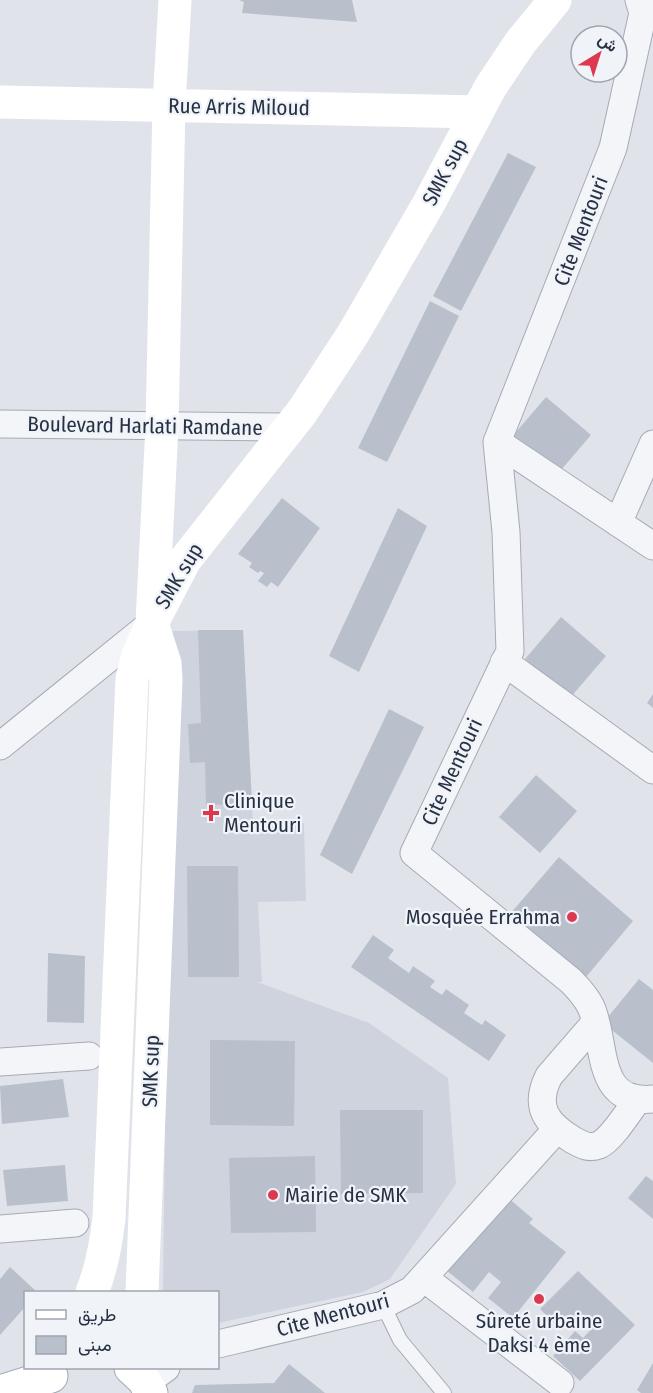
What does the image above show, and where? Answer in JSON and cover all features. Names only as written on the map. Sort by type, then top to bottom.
[{"type":"main road","points":[[93,1291],[100,1273],[109,1218],[132,680],[138,655],[152,622],[162,426],[169,105],[175,0]]},
{"type":"main road","name":"SMK sup","points":[[142,1291],[166,680],[165,663],[152,622],[185,560],[290,427],[353,334],[388,276],[489,88],[520,43],[555,0]]},
{"type":"main road","name":"Rue Arris Miloud","points":[[0,102],[477,112]]},
{"type":"main road","points":[[0,1392],[53,1375]]},
{"type":"street","name":"Cite Mentouri","points":[[219,1344],[383,1305],[412,1290],[556,1130],[584,1146],[597,1146],[608,1138],[646,1099],[617,1089],[607,1076],[592,1009],[584,995],[571,981],[414,853],[510,651],[506,532],[497,442],[613,148],[645,16]]},
{"type":"street","name":"Boulevard Harlati Ramdane","points":[[0,424],[290,427]]},
{"type":"street","points":[[497,442],[653,546]]},
{"type":"street","points":[[618,523],[653,444]]},
{"type":"street","points":[[0,746],[152,622]]},
{"type":"street","points":[[504,662],[653,770]]},
{"type":"street","points":[[556,1130],[544,1112],[542,1094],[544,1084],[595,1023]]},
{"type":"street","points":[[0,1062],[89,1056]]},
{"type":"street","points":[[0,1229],[75,1223]]},
{"type":"street","points":[[424,1278],[560,1383]]},
{"type":"lane","points":[[383,1305],[400,1340],[444,1393]]},
{"type":"shaded area","points":[[243,630],[253,821],[304,823],[306,901],[258,902],[262,982],[257,982],[369,1023],[448,1078],[456,1184],[390,1279],[363,1292],[219,1323],[219,1291],[163,1291],[171,631]]},
{"type":"building","points":[[239,0],[352,0],[357,22],[242,13],[244,2]]},
{"type":"building","points":[[508,153],[536,167],[461,311],[433,296]]},
{"type":"building","points":[[430,301],[459,316],[387,462],[358,448]]},
{"type":"building","points":[[546,397],[591,435],[555,477],[510,439]]},
{"type":"building","points":[[282,498],[320,528],[278,587],[271,582],[267,587],[258,581],[264,573],[260,571],[258,573],[249,567],[252,563],[238,554]]},
{"type":"building","points":[[398,508],[427,526],[359,672],[329,656]]},
{"type":"building","points":[[561,617],[606,656],[570,698],[525,659]]},
{"type":"building","points":[[198,630],[243,630],[252,804],[206,805],[205,762],[190,763],[188,724],[201,723]]},
{"type":"building","points":[[653,694],[653,708],[647,703]]},
{"type":"building","points":[[389,709],[424,727],[352,874],[320,855]]},
{"type":"building","points":[[536,775],[577,811],[540,853],[499,817]]},
{"type":"building","name":"Mosquée Errahma","points":[[559,857],[633,921],[586,977],[510,914]]},
{"type":"building","name":"Clinique Mentouri","points":[[187,866],[238,866],[239,977],[188,977]]},
{"type":"building","points":[[373,935],[394,950],[388,958],[409,973],[413,966],[435,981],[430,987],[442,995],[446,989],[469,1005],[464,1013],[482,1025],[485,1020],[506,1035],[489,1061],[351,967]]},
{"type":"building","points":[[48,953],[85,956],[84,1023],[47,1022]]},
{"type":"building","points":[[639,979],[653,990],[653,1063],[603,1023]]},
{"type":"building","points":[[210,1040],[295,1041],[294,1126],[210,1125]]},
{"type":"building","points":[[63,1079],[69,1117],[2,1124],[0,1086]]},
{"type":"building","points":[[340,1110],[423,1110],[423,1193],[341,1194]]},
{"type":"building","name":"Mairie de SMK","points":[[315,1156],[316,1232],[231,1233],[229,1158]]},
{"type":"building","points":[[65,1165],[68,1201],[7,1206],[3,1170]]},
{"type":"building","points":[[646,1176],[653,1181],[653,1219],[628,1198]]},
{"type":"building","points":[[506,1196],[533,1219],[529,1223],[566,1252],[513,1318],[488,1298],[501,1282],[489,1272],[473,1292],[446,1270]]},
{"type":"building","points":[[10,1267],[36,1291],[24,1291],[24,1308],[0,1335],[0,1279]]},
{"type":"building","points":[[578,1271],[635,1325],[580,1381],[553,1356],[575,1331],[583,1338],[594,1326],[578,1312],[560,1329],[540,1309]]},
{"type":"building","points":[[653,1363],[653,1393],[641,1393],[637,1390]]},
{"type":"building","points":[[289,1364],[325,1393],[192,1393],[195,1385],[274,1383]]},
{"type":"place","name":"Clinique Mentouri","points":[[211,813]]},
{"type":"place","name":"Mosquée Errahma","points":[[572,917]]},
{"type":"place","name":"Mairie de SMK","points":[[273,1195]]},
{"type":"place","name":"Sûreté urbaine Daksi 4 ème","points":[[539,1299]]}]
